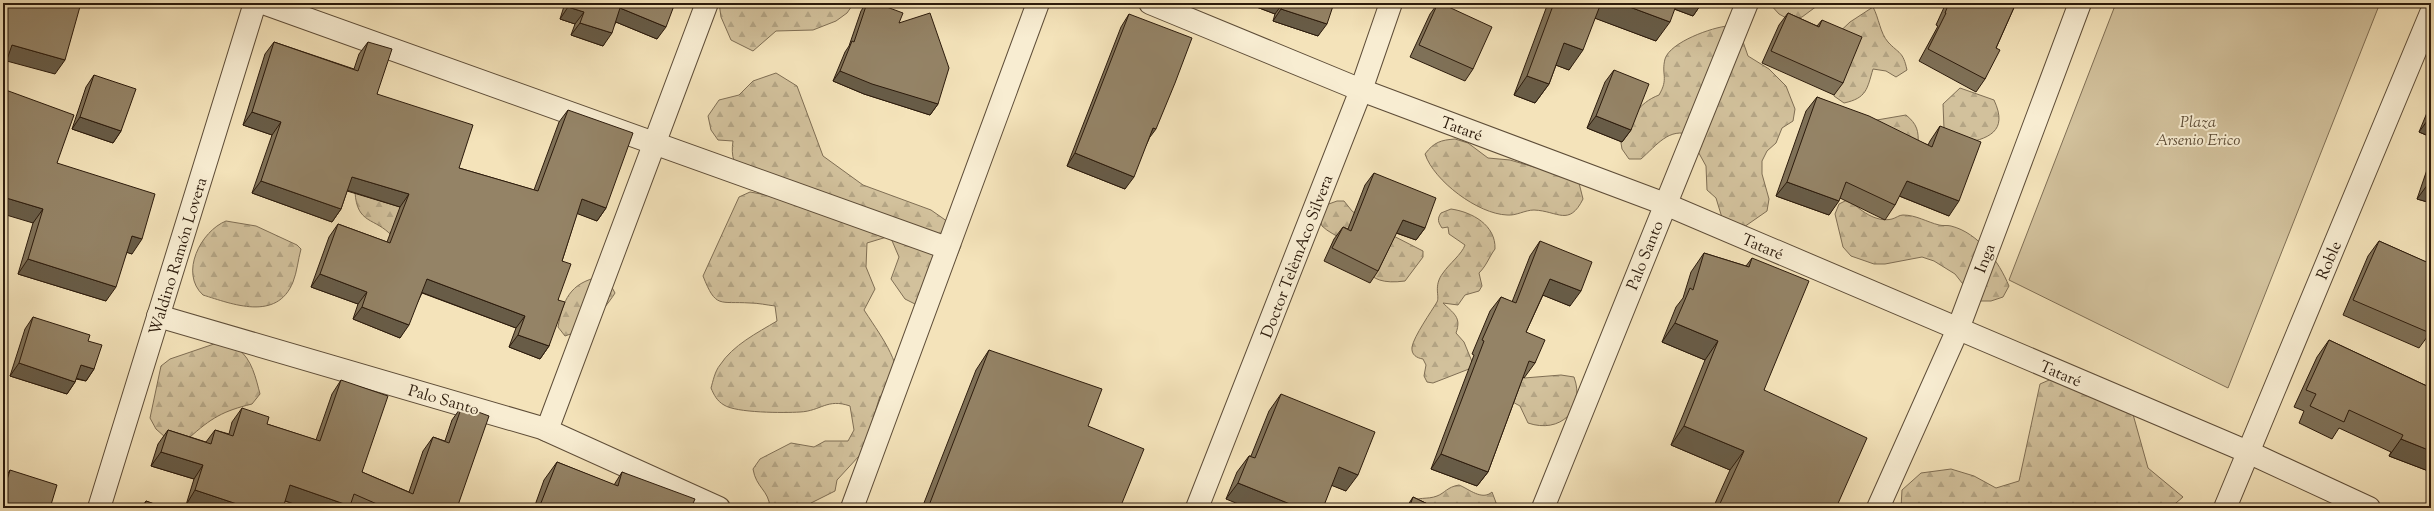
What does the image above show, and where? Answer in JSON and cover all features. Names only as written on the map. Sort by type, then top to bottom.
[{"type":"street","name":"Waldino Ramón Lovera","points":[[100,508],[255,3]]},
{"type":"street","points":[[263,3],[948,248]]},
{"type":"street","points":[[547,430],[707,3]]},
{"type":"street","points":[[852,508],[1038,3]]},
{"type":"street","name":"Tataré","points":[[1150,3],[1361,90],[1665,204],[2248,452],[2369,508]]},
{"type":"street","name":"Doctor TelèmAco Silvera","points":[[1197,508],[1361,90],[1391,3]]},
{"type":"street","name":"Palo Santo","points":[[1543,508],[1747,3]]},
{"type":"street","name":"Inga","points":[[1878,508],[1958,329],[2080,3]]},
{"type":"street","name":"Roble","points":[[2226,508],[2431,12]]},
{"type":"street","name":"Palo Santo","points":[[158,316],[547,430],[719,508]]},
{"type":"green space","points":[[719,3],[854,3],[847,13],[836,21],[813,30],[776,31],[753,51],[731,40],[721,17]]},
{"type":"green space","points":[[1769,3],[1821,3],[1802,17],[1790,20],[1779,14]]},
{"type":"green space","name":"Plaza Arsenio Erico","points":[[2116,3],[2380,3],[2228,388],[2009,280]]},
{"type":"green space","points":[[1873,7],[1885,38],[1900,53],[1904,59],[1907,70],[1896,77],[1886,71],[1873,69],[1865,92],[1852,101],[1844,103],[1834,96],[1837,85],[1833,38],[1850,22]]},
{"type":"green space","points":[[1728,26],[1740,33],[1748,56],[1769,69],[1786,86],[1795,109],[1793,121],[1782,128],[1776,143],[1767,151],[1762,161],[1762,174],[1769,199],[1767,211],[1744,227],[1723,221],[1716,198],[1707,190],[1706,166],[1691,135],[1676,133],[1670,135],[1658,143],[1641,159],[1629,159],[1622,149],[1620,137],[1640,107],[1652,98],[1659,95],[1664,84],[1665,59],[1669,53],[1683,41],[1693,36],[1713,29]]},
{"type":"green space","points":[[776,73],[797,86],[823,156],[863,185],[931,210],[951,224],[961,246],[942,290],[927,310],[905,299],[891,279],[899,257],[890,236],[867,243],[866,267],[875,289],[864,310],[885,343],[895,363],[903,401],[880,396],[873,419],[871,443],[837,480],[835,491],[811,503],[808,508],[770,508],[767,497],[757,481],[753,469],[760,459],[791,443],[814,447],[825,441],[848,441],[854,430],[850,406],[835,403],[813,410],[800,412],[739,410],[730,408],[719,402],[711,388],[718,367],[725,358],[738,345],[777,321],[775,306],[753,303],[725,302],[715,299],[707,287],[703,276],[739,197],[750,192],[772,196],[749,180],[737,168],[732,152],[733,141],[718,140],[711,130],[708,116],[719,100],[739,95],[753,81]]},
{"type":"green space","points":[[1960,88],[1994,100],[1998,111],[1999,120],[1997,127],[1987,136],[1980,140],[1961,144],[1944,129],[1943,104]]},
{"type":"green space","points":[[1906,115],[1915,125],[1918,136],[1918,145],[1871,121]]},
{"type":"green space","points":[[1455,139],[1468,143],[1488,158],[1510,160],[1534,167],[1568,167],[1577,175],[1583,199],[1578,208],[1573,213],[1568,215],[1534,210],[1514,215],[1507,215],[1483,209],[1458,194],[1447,185],[1430,164],[1425,154],[1438,142]]},
{"type":"green space","points":[[355,192],[409,207],[392,236],[386,230],[363,215],[356,203]]},
{"type":"green space","points":[[1849,199],[1868,215],[1880,219],[1886,220],[1902,215],[1908,215],[1939,225],[1951,226],[1970,235],[1987,250],[2000,267],[2009,286],[2003,297],[1991,301],[1979,301],[1970,293],[1955,274],[1934,261],[1922,257],[1885,264],[1874,264],[1851,256],[1843,247],[1835,214],[1839,204]]},
{"type":"green space","points":[[1337,201],[1344,201],[1352,211],[1368,223],[1423,251],[1423,257],[1405,281],[1390,282],[1380,280],[1372,276],[1366,271],[1357,256],[1343,240],[1322,226],[1319,214],[1326,205]]},
{"type":"green space","points":[[1451,209],[1467,213],[1481,221],[1492,233],[1495,249],[1479,273],[1482,286],[1479,291],[1465,295],[1458,305],[1443,303],[1456,316],[1458,328],[1456,333],[1464,342],[1473,364],[1469,369],[1433,383],[1427,382],[1424,376],[1426,365],[1423,359],[1413,354],[1412,347],[1419,331],[1438,300],[1437,286],[1440,278],[1465,245],[1449,234],[1448,227],[1442,228],[1439,222],[1441,213]]},
{"type":"green space","points":[[226,221],[256,226],[297,245],[301,249],[293,282],[286,294],[276,302],[265,306],[253,307],[240,305],[203,295],[196,286],[193,276],[193,265],[201,243],[217,226]]},
{"type":"green space","points":[[599,277],[609,282],[615,293],[589,326],[581,331],[565,336],[558,327],[562,309],[570,294],[581,284]]},
{"type":"green space","points":[[214,344],[233,347],[243,353],[253,370],[260,394],[252,404],[233,409],[218,416],[204,425],[189,438],[165,437],[156,429],[150,418],[161,366],[170,359]]},
{"type":"green space","points":[[2063,374],[2129,400],[2148,468],[2183,497],[2170,508],[1901,508],[1902,490],[1921,473],[1951,469],[1974,476],[1996,488],[2019,481],[2040,384]]},
{"type":"green space","points":[[1561,375],[1574,377],[1577,389],[1573,409],[1568,416],[1560,422],[1540,426],[1528,423],[1520,406],[1509,400],[1512,379]]},
{"type":"green space","points":[[1459,485],[1480,495],[1492,492],[1498,508],[1410,508],[1409,503],[1412,501],[1440,495],[1452,487]]},
{"type":"building","points":[[3,3],[81,3],[65,60],[12,45],[3,71]]},
{"type":"building","points":[[570,3],[675,3],[666,27],[620,8],[612,33],[580,23],[584,12],[568,7]]},
{"type":"building","points":[[867,3],[876,3],[903,13],[899,23],[930,13],[949,68],[938,104],[872,84],[840,71],[852,41],[854,42]]},
{"type":"building","points":[[1283,3],[1334,3],[1327,24],[1281,9]]},
{"type":"building","points":[[1438,3],[1492,27],[1473,69],[1419,45]]},
{"type":"building","points":[[1554,3],[1601,3],[1583,50],[1564,43],[1549,84],[1527,76]]},
{"type":"building","points":[[1619,3],[1677,3],[1670,22]]},
{"type":"building","points":[[1949,3],[2016,3],[1996,48],[2000,50],[1985,79],[1928,49],[1946,13]]},
{"type":"building","points":[[1788,13],[1819,27],[1822,20],[1862,37],[1843,83],[1771,51]]},
{"type":"building","points":[[1129,14],[1192,38],[1156,129],[1153,128],[1134,177],[1075,153]]},
{"type":"building","points":[[274,42],[358,71],[368,42],[392,49],[377,94],[473,125],[459,168],[538,191],[568,110],[633,133],[606,208],[582,199],[562,261],[571,264],[558,300],[565,302],[549,346],[518,335],[525,316],[427,279],[409,325],[362,307],[367,292],[320,274],[338,224],[390,243],[409,194],[352,177],[341,209],[261,181],[281,122],[252,112]]},
{"type":"building","points":[[1614,70],[1649,84],[1631,130],[1596,116]]},
{"type":"building","points":[[94,75],[136,89],[121,131],[80,117]]},
{"type":"building","points":[[3,89],[74,115],[57,163],[155,194],[142,239],[132,236],[116,287],[28,259],[43,209],[3,197]]},
{"type":"building","points":[[1817,97],[1869,116],[1932,147],[1940,126],[1981,142],[1959,201],[1907,181],[1895,205],[1846,182],[1839,201],[1787,182]]},
{"type":"building","points":[[1374,173],[1436,198],[1425,228],[1403,220],[1378,271],[1332,248],[1343,227],[1351,231]]},
{"type":"building","points":[[2431,174],[2431,185],[2428,184]]},
{"type":"building","points":[[1540,241],[1592,262],[1581,291],[1550,279],[1526,332],[1545,340],[1535,363],[1529,361],[1488,472],[1441,454],[1484,341],[1482,340],[1501,297],[1516,303]]},
{"type":"building","points":[[2379,241],[2431,264],[2430,333],[2353,300]]},
{"type":"building","points":[[1704,253],[1749,267],[1752,258],[1809,281],[1764,390],[1867,438],[1836,508],[1718,508],[1744,451],[1684,426],[1718,341],[1675,323],[1690,288],[1693,290]]},
{"type":"building","points":[[33,317],[90,335],[88,341],[102,345],[94,369],[81,365],[75,382],[19,363]]},
{"type":"building","points":[[2329,340],[2431,388],[2431,451],[2401,439],[2403,435],[2349,410],[2344,422],[2310,406],[2316,394],[2306,390]]},
{"type":"building","points":[[989,350],[1102,389],[1088,426],[1144,449],[1120,508],[928,508]]},
{"type":"building","points":[[341,380],[388,396],[362,472],[413,494],[433,437],[449,443],[462,406],[489,416],[457,508],[386,508],[354,494],[350,506],[290,485],[283,508],[242,508],[243,506],[195,490],[203,465],[161,452],[168,430],[211,444],[215,430],[233,436],[242,408],[269,417],[267,424],[320,441]]},
{"type":"building","points":[[1281,394],[1375,432],[1358,475],[1339,467],[1323,508],[1300,508],[1238,483],[1249,456],[1255,458]]},
{"type":"building","points":[[557,462],[618,486],[622,472],[695,499],[691,508],[539,508]]},
{"type":"building","points":[[10,470],[57,485],[50,508],[3,508],[3,493]]},
{"type":"building","points":[[1413,497],[1436,508],[1409,508]]},
{"type":"building","points":[[146,501],[165,508],[144,508]]}]
